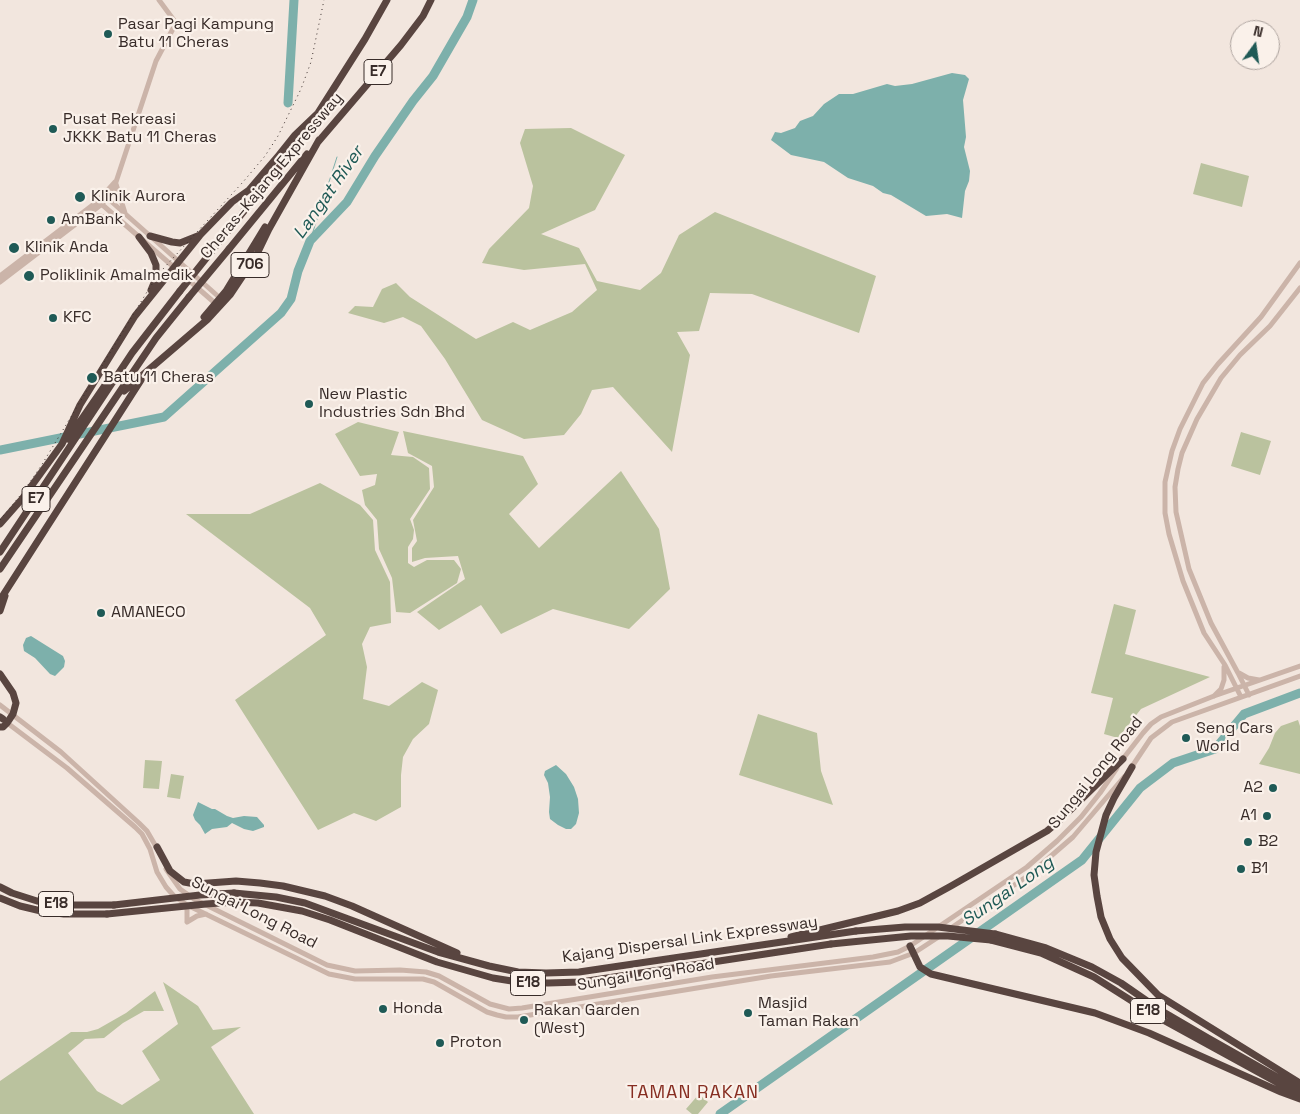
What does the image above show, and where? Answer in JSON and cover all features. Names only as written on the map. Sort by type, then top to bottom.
[{"type":"highway","name":"Cheras–Kajang Expressway","points":[[0,552],[132,353],[289,155],[365,39],[387,0]]},
{"type":"highway","name":"Cheras–Kajang Expressway","points":[[0,569],[156,338],[319,140],[401,45],[423,16],[430,0]]},
{"type":"highway","points":[[135,316],[201,234],[232,202],[248,190],[295,134],[318,113]]},
{"type":"highway","points":[[117,397],[200,325],[218,301],[287,196],[319,140]]},
{"type":"highway","name":"706","points":[[200,325],[216,311],[256,256],[287,196]]},
{"type":"highway","points":[[150,236],[180,243],[201,234]]},
{"type":"highway","points":[[0,529],[25,502],[61,447],[80,405],[141,304],[155,285],[156,265],[151,253],[139,236]]},
{"type":"highway","points":[[0,524],[22,499],[61,447],[117,368],[132,353]]},
{"type":"highway","points":[[0,600],[144,375]]},
{"type":"highway","points":[[0,611],[7,591]]},
{"type":"highway","points":[[0,674],[16,703],[13,714],[7,723],[0,727]]},
{"type":"highway","points":[[769,943],[802,933],[898,911],[920,903],[1047,831],[1060,821],[1123,759]]},
{"type":"highway","points":[[1132,767],[1114,798],[1100,836],[1094,863],[1097,896],[1110,939],[1122,958],[1158,995],[1300,1083]]},
{"type":"highway","points":[[157,847],[170,871],[184,882],[195,884],[236,881],[260,883],[283,886],[325,896],[489,966]]},
{"type":"highway","name":"Kajang Dispersal Link Expressway","points":[[0,887],[12,893],[64,905],[114,905],[234,893],[276,897],[305,903],[438,952],[518,972],[579,972],[856,931],[905,927],[962,928],[1041,953],[1094,977],[1154,1015],[1300,1097]]},
{"type":"highway","name":"Kajang Dispersal Link Expressway","points":[[0,898],[20,906],[64,914],[107,914],[235,902],[266,904],[302,911],[330,920],[437,962],[493,978],[518,982],[565,983],[605,979],[831,944],[911,936],[993,937],[1046,948],[1092,967],[1121,983],[1160,1010],[1300,1090]]},
{"type":"highway","points":[[910,946],[920,967],[931,974],[1095,1014],[1149,1033],[1281,1092],[1300,1097]]},
{"type":"street","points":[[0,276],[100,202],[117,182],[156,61],[176,23],[159,0]]},
{"type":"street","points":[[117,182],[128,218]]},
{"type":"street","points":[[106,197],[180,261],[218,301]]},
{"type":"street","points":[[0,282],[83,218],[100,202]]},
{"type":"street","points":[[100,202],[174,267],[218,301]]},
{"type":"street","points":[[83,218],[100,216],[125,223]]},
{"type":"street","points":[[1241,697],[1204,633],[1171,545],[1165,513],[1164,492],[1166,472],[1180,428],[1203,384],[1218,364],[1261,317],[1300,263]]},
{"type":"street","points":[[1249,694],[1211,623],[1189,569],[1176,512],[1175,497],[1178,469],[1182,452],[1197,419],[1221,378],[1240,355],[1270,326],[1300,288]]},
{"type":"street","points":[[1214,696],[1224,680],[1224,665]]},
{"type":"street","name":"Sungai Long Road","points":[[0,705],[61,752],[147,831],[157,847],[163,864],[171,878],[180,889],[194,899],[327,965],[354,971],[400,970],[426,972],[439,976],[490,1004],[509,1009],[712,977],[873,957],[898,952],[910,946],[1027,867],[1057,842],[1100,794],[1123,759],[1151,724],[1214,696],[1300,666]]},
{"type":"street","points":[[1238,672],[1248,678],[1260,681]]},
{"type":"street","name":"Sungai Long Road","points":[[1,718],[67,768],[142,834],[150,849],[157,872],[166,887],[174,896],[187,904],[329,974],[355,979],[423,979],[434,982],[487,1012],[506,1017],[524,1016],[771,976],[878,964],[890,962],[914,953],[1029,875],[1073,837],[1132,767],[1151,738],[1162,728],[1172,722],[1300,676]]},
{"type":"street","points":[[187,904],[187,922],[207,914]]},
{"type":"green space","points":[[571,128],[625,155],[595,210],[541,234],[579,248],[597,281],[640,290],[661,273],[679,235],[715,212],[876,276],[859,333],[752,294],[710,293],[699,331],[677,332],[690,355],[672,452],[613,387],[592,390],[581,414],[564,435],[524,439],[482,420],[445,359],[421,326],[403,317],[384,323],[348,313],[355,306],[373,307],[382,289],[396,283],[410,297],[476,339],[513,322],[530,330],[572,312],[597,290],[585,264],[524,270],[482,263],[489,249],[529,208],[533,186],[520,143],[525,129]]},
{"type":"green space","points":[[1201,163],[1249,176],[1242,207],[1193,194]]},
{"type":"green space","points":[[358,422],[399,432],[391,455],[413,457],[429,468],[430,489],[410,519],[414,530],[413,539],[408,547],[408,563],[414,567],[427,560],[454,560],[461,569],[457,583],[410,613],[396,612],[392,578],[379,549],[377,520],[365,505],[362,490],[375,485],[377,474],[360,476],[335,434]]},
{"type":"green space","points":[[403,431],[523,456],[538,484],[509,514],[539,548],[621,471],[659,529],[670,589],[629,629],[553,609],[501,634],[481,605],[439,630],[417,612],[465,579],[458,556],[425,558],[412,562],[412,548],[417,541],[413,520],[434,487],[432,466],[408,453]]},
{"type":"green space","points":[[1241,432],[1271,441],[1260,475],[1231,466]]},
{"type":"green space","points":[[320,483],[360,505],[373,520],[375,550],[390,582],[391,623],[370,627],[362,644],[367,667],[363,699],[389,706],[422,682],[438,690],[429,724],[413,739],[403,757],[401,807],[376,821],[354,813],[318,830],[235,700],[326,635],[310,608],[186,514],[250,514]]},
{"type":"green space","points":[[1114,604],[1136,610],[1125,654],[1210,677],[1141,709],[1118,738],[1104,734],[1113,698],[1091,693]]},
{"type":"green space","points":[[758,714],[817,733],[821,771],[833,805],[739,775]]},
{"type":"green space","points":[[1298,720],[1300,726],[1300,774],[1259,764],[1269,748],[1275,733],[1281,726]]},
{"type":"green space","points":[[145,760],[162,761],[159,789],[143,788]]},
{"type":"green space","points":[[171,774],[184,776],[180,799],[167,797]]},
{"type":"green space","points":[[163,982],[198,1006],[213,1030],[241,1027],[211,1047],[254,1114],[0,1114],[0,1081],[71,1032],[87,1032],[98,1029],[126,1013],[155,991],[164,1011],[144,1011],[123,1023],[104,1038],[85,1039],[68,1053],[97,1091],[122,1105],[160,1080],[142,1051],[178,1024]]},
{"type":"green space","points":[[699,1094],[708,1102],[698,1114],[692,1114],[686,1109]]},
{"type":"water","points":[[952,73],[965,75],[969,79],[963,100],[966,137],[964,147],[970,171],[965,191],[962,218],[947,214],[926,216],[873,186],[848,178],[824,162],[791,155],[771,140],[775,132],[781,133],[795,128],[800,121],[813,116],[824,104],[839,94],[853,94],[887,84],[895,86],[912,84]]},
{"type":"water","points":[[31,636],[63,656],[65,661],[64,667],[55,676],[50,674],[35,658],[24,651],[23,645],[26,638]]},
{"type":"water","points":[[556,765],[566,774],[574,787],[578,799],[579,813],[576,824],[571,829],[566,829],[550,819],[550,797],[548,783],[544,775],[545,771]]},
{"type":"water","points":[[198,802],[233,818],[244,816],[257,817],[264,827],[253,831],[232,823],[227,827],[212,829],[205,834],[193,815]]},
{"type":"waterway","points":[[288,103],[294,0]]},
{"type":"waterway","name":"Langat River","points":[[0,450],[164,417],[281,313],[291,299],[298,271],[310,241],[347,202],[375,156],[413,101],[433,76],[467,17],[473,0]]},
{"type":"waterway","points":[[310,241],[337,157]]},
{"type":"waterway","name":"Sungai Long","points":[[720,1114],[1082,860],[1140,788],[1173,763],[1215,749],[1244,714],[1300,693]]},
{"type":"railway","points":[[0,520],[41,466],[150,287],[163,269],[243,182],[265,156],[278,136],[301,89],[311,62],[324,0]]},
{"type":"place","name":"Pasar Pagi Kampung Batu 11 Cheras","points":[[108,34]]},
{"type":"place","name":"Pusat Rekreasi JKKK Batu 11 Cheras","points":[[53,129]]},
{"type":"place","name":"Klinik Aurora","points":[[80,197]]},
{"type":"place","name":"AmBank","points":[[51,220]]},
{"type":"place","name":"Klinik Anda","points":[[14,248]]},
{"type":"place","name":"Poliklinik Amalmedik","points":[[29,276]]},
{"type":"place","name":"KFC","points":[[53,318]]},
{"type":"place","name":"Batu 11 Cheras","points":[[92,378]]},
{"type":"place","name":"New Plastic Industries Sdn Bhd","points":[[309,404]]},
{"type":"place","name":"AMANECO","points":[[101,613]]},
{"type":"place","name":"Seng Cars World","points":[[1186,738]]},
{"type":"place","name":"A2","points":[[1273,788]]},
{"type":"place","name":"A1","points":[[1267,816]]},
{"type":"place","name":"B2","points":[[1248,842]]},
{"type":"place","name":"B1","points":[[1241,869]]},
{"type":"place","name":"Honda","points":[[383,1009]]},
{"type":"place","name":"Masjid Taman Rakan","points":[[748,1013]]},
{"type":"place","name":"Rakan Garden (West)","points":[[524,1020]]},
{"type":"place","name":"Proton","points":[[440,1043]]},
{"type":"district","name":"TAMAN RAKAN","points":[[693,1093]]}]
